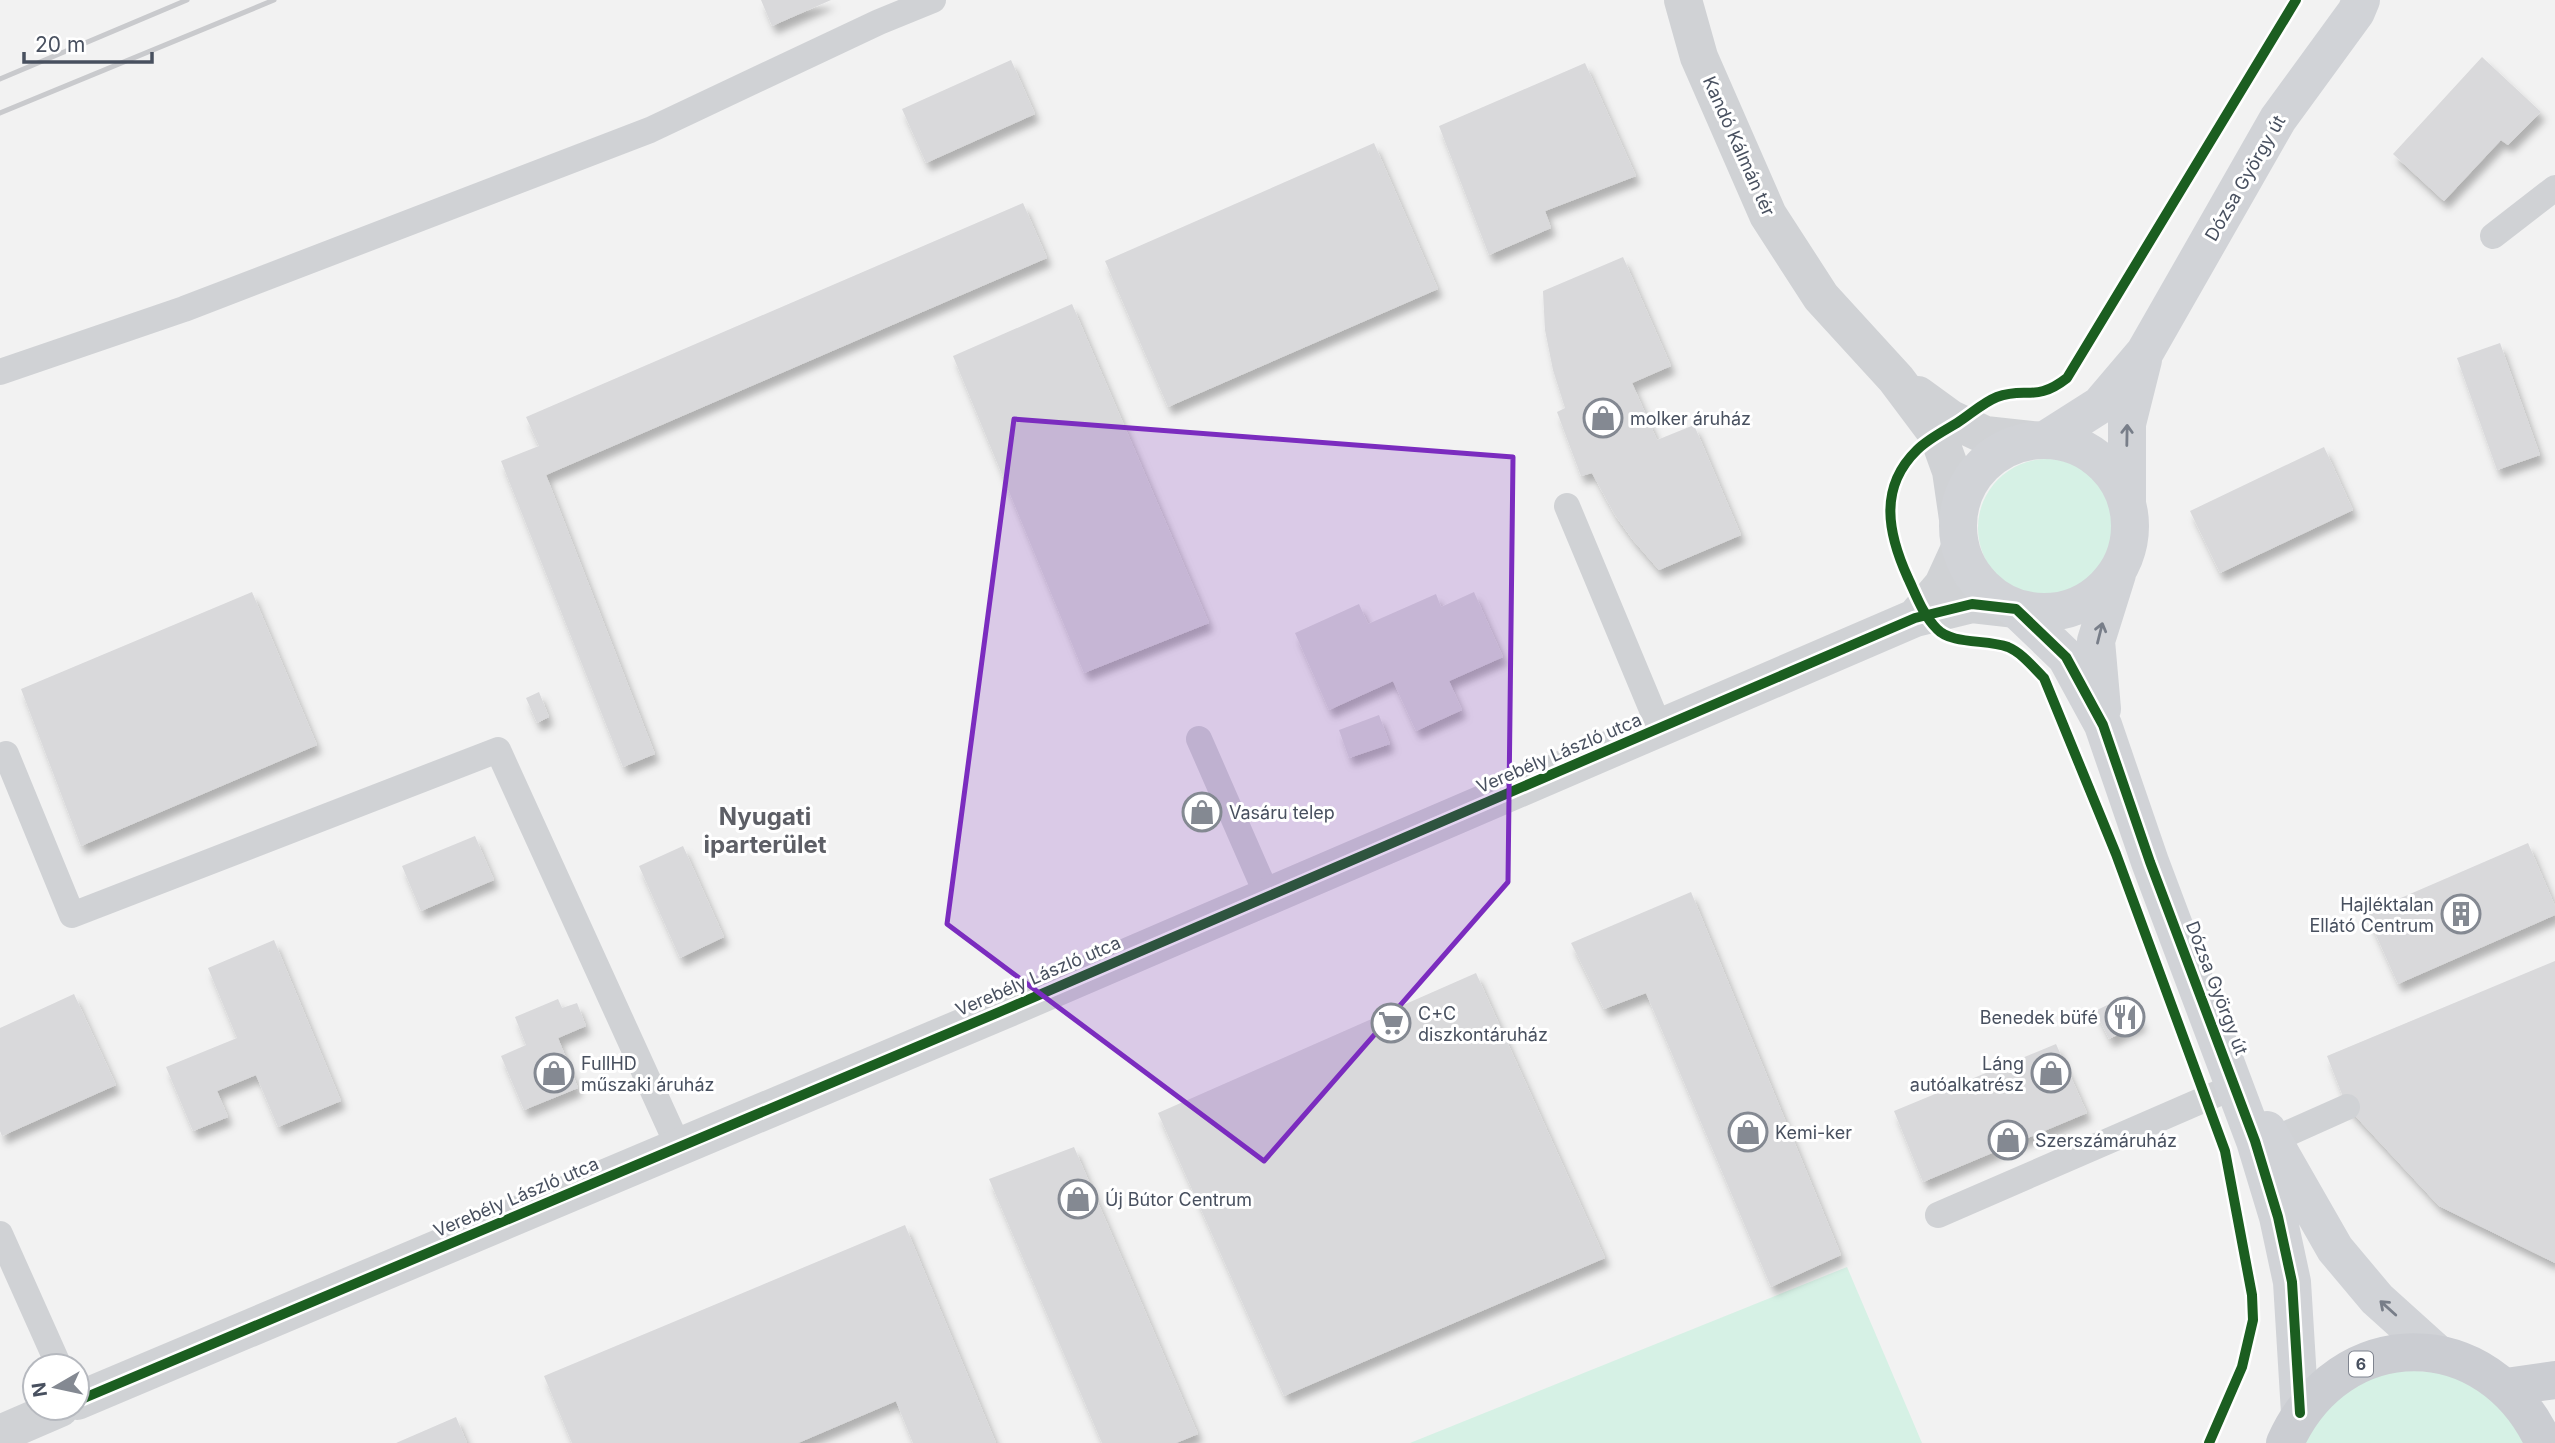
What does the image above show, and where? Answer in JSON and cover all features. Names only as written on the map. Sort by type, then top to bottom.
[{"type":"main road","name":"6","points":[[2292,1428],[2314,1396],[2351,1368],[2371,1359],[2416,1352],[2438,1354],[2475,1366],[2506,1387],[2523,1405],[2544,1443]]},
{"type":"main road","points":[[2506,1387],[2555,1380]]},
{"type":"street","name":"Kandó Kálmán tér","points":[[1682,0],[1699,57],[1768,215],[1821,297],[1896,379],[1938,435],[1951,471],[1959,533]]},
{"type":"street","name":"Dózsa György út","points":[[2038,440],[2100,405],[2145,352],[2278,119],[2362,4]]},
{"type":"street","name":"Dózsa György út","points":[[2127,503],[2127,424],[2145,352]]},
{"type":"street","name":"Kandó Kálmán tér","points":[[1896,379],[1951,419],[1985,435],[2038,440]]},
{"type":"street","points":[[2038,440],[2059,440],[2086,450],[2109,468],[2124,492],[2127,503],[2131,520],[2128,548],[2118,575],[2098,595],[2073,609],[2044,614],[2016,609],[1991,595],[1971,574],[1959,533],[1965,491],[1981,467],[2003,449],[2038,440]]},
{"type":"street","name":"Verebély László utca","points":[[1915,618],[1943,585],[1959,533]]},
{"type":"street","name":"Dózsa György út","points":[[2103,725],[2096,641],[2118,575]]},
{"type":"street","name":"Verebély László utca","points":[[91,1395],[679,1148],[1915,618],[1972,604],[2016,609]]},
{"type":"street","name":"Dózsa György út","points":[[2016,609],[2066,657],[2103,725],[2150,862],[2255,1141],[2278,1217],[2292,1282],[2292,1428]]},
{"type":"street","name":"Dózsa György út","points":[[2216,1035],[2335,1249],[2377,1299],[2438,1354]]},
{"type":"street","points":[[0,1433],[27,1422]]},
{"type":"lane","points":[[0,372],[184,309],[650,130],[879,22],[933,0]]},
{"type":"lane","points":[[2493,236],[2555,188]]},
{"type":"lane","points":[[1567,506],[1660,729]]},
{"type":"lane","points":[[1199,739],[1268,897]]},
{"type":"lane","points":[[6,754],[72,915],[498,750],[679,1148]]},
{"type":"lane","points":[[1938,1215],[2235,1086]]},
{"type":"lane","points":[[2273,1140],[2347,1107]]},
{"type":"lane","points":[[0,1234],[53,1352]]},
{"type":"highlighted area","points":[[1014,419],[1513,457],[1508,882],[1264,1161],[947,924]]},
{"type":"green space","points":[[2047,459],[2074,464],[2096,479],[2111,501],[2116,528],[2111,555],[2096,577],[2074,592],[2047,597],[2020,592],[1998,577],[1983,555],[1978,528],[1983,501],[1998,479],[2020,464]]},
{"type":"green space","points":[[1847,1267],[1922,1443],[1410,1443]]},
{"type":"green space","points":[[2398,1370],[2437,1372],[2474,1385],[2504,1409],[2525,1443],[2304,1443],[2328,1405],[2360,1382]]},
{"type":"building","points":[[761,0],[831,0],[772,26]]},
{"type":"building","points":[[2482,57],[2541,112],[2508,145],[2501,140],[2444,201],[2393,154]]},
{"type":"building","points":[[1011,60],[1035,114],[926,163],[902,109]]},
{"type":"building","points":[[1585,63],[1636,176],[1545,211],[1551,228],[1489,255],[1439,126]]},
{"type":"building","points":[[1374,143],[1438,289],[1168,407],[1105,261]]},
{"type":"building","points":[[1023,203],[1047,258],[546,475],[655,754],[623,767],[501,461],[539,446],[526,417]]},
{"type":"building","name":"molker áruház","points":[[1623,257],[1671,366],[1632,383],[1657,440],[1694,425],[1741,535],[1659,570],[1615,515],[1592,473],[1581,476],[1557,412],[1565,408],[1553,370],[1545,330],[1543,291]]},
{"type":"building","points":[[1072,304],[1209,623],[1084,673],[953,356]]},
{"type":"building","points":[[2500,343],[2540,455],[2497,470],[2457,358]]},
{"type":"building","points":[[2324,447],[2353,510],[2220,573],[2190,511]]},
{"type":"building","points":[[252,592],[317,745],[81,846],[21,689]]},
{"type":"building","points":[[1474,592],[1503,657],[1449,681],[1462,710],[1416,731],[1393,681],[1329,710],[1295,633],[1359,604],[1368,624],[1436,594],[1441,607]]},
{"type":"building","points":[[539,692],[549,717],[537,723],[526,698]]},
{"type":"building","points":[[1379,715],[1390,744],[1349,758],[1339,730]]},
{"type":"building","points":[[475,836],[494,880],[421,911],[402,866]]},
{"type":"building","name":"Hajléktalan Ellátó Centrum","points":[[2528,843],[2555,906],[2555,915],[2398,984],[2366,913]]},
{"type":"building","points":[[683,846],[724,937],[680,958],[639,866]]},
{"type":"building","name":"Kemi-ker","points":[[1691,892],[1841,1255],[1771,1287],[1646,993],[1604,1009],[1571,943]]},
{"type":"building","points":[[274,940],[341,1101],[278,1127],[256,1075],[217,1091],[228,1117],[193,1131],[166,1067],[237,1038],[208,968]]},
{"type":"building","points":[[2555,961],[2555,1263],[2439,1206],[2347,1107],[2327,1056]]},
{"type":"building","points":[[1476,973],[1605,1258],[1284,1396],[1158,1113]]},
{"type":"building","points":[[74,994],[116,1085],[2,1136],[0,1028]]},
{"type":"building","points":[[2128,995],[2142,1023],[2109,1039],[2095,1011]]},
{"type":"building","points":[[558,999],[562,1008],[577,1003],[586,1026],[558,1038],[578,1088],[524,1110],[501,1056],[526,1045],[515,1017]]},
{"type":"building","points":[[2056,1044],[2087,1113],[1923,1182],[1894,1111]]},
{"type":"building","points":[[1074,1147],[1198,1434],[1176,1443],[1102,1443],[989,1179]]},
{"type":"building","points":[[905,1225],[996,1443],[913,1443],[896,1401],[798,1443],[572,1443],[544,1376]]},
{"type":"building","points":[[456,1417],[467,1443],[396,1443]]},
{"type":"railway","points":[[0,79],[187,0]]},
{"type":"railway","points":[[0,113],[274,0]]},
{"type":"cycle path","points":[[2209,1443],[2242,1367],[2253,1320],[2252,1295],[2225,1151],[2116,854],[2044,678],[2023,657],[2008,647],[1961,640],[1937,629],[1920,605],[1901,561],[1895,545],[1890,512],[1896,480],[1905,465],[1926,442],[1997,397],[2047,390],[2067,378],[2296,0]]},
{"type":"cycle path","points":[[91,1395],[1004,1010],[1915,618],[1972,604],[2016,609],[2066,657],[2103,725],[2150,862],[2255,1141],[2278,1217],[2292,1282],[2300,1413]]},
{"type":"place","name":"molker áruház","points":[[1603,418]]},
{"type":"place","name":"Vasáru telep","points":[[1202,812]]},
{"type":"place","name":"Hajléktalan Ellátó Centrum","points":[[2461,914]]},
{"type":"place","name":"Benedek büfé","points":[[2125,1017]]},
{"type":"place","name":"C+C diszkontáruház","points":[[1391,1023]]},
{"type":"place","name":"FullHD műszaki áruház","points":[[554,1073]]},
{"type":"place","name":"Láng autóalkatrész","points":[[2051,1073]]},
{"type":"place","name":"Kemi-ker","points":[[1748,1132]]},
{"type":"place","name":"Szerszámáruház","points":[[2008,1140]]},
{"type":"place","name":"Új Bútor Centrum","points":[[1078,1199]]},
{"type":"district","name":"Nyugati iparterület","points":[[765,830]]}]
